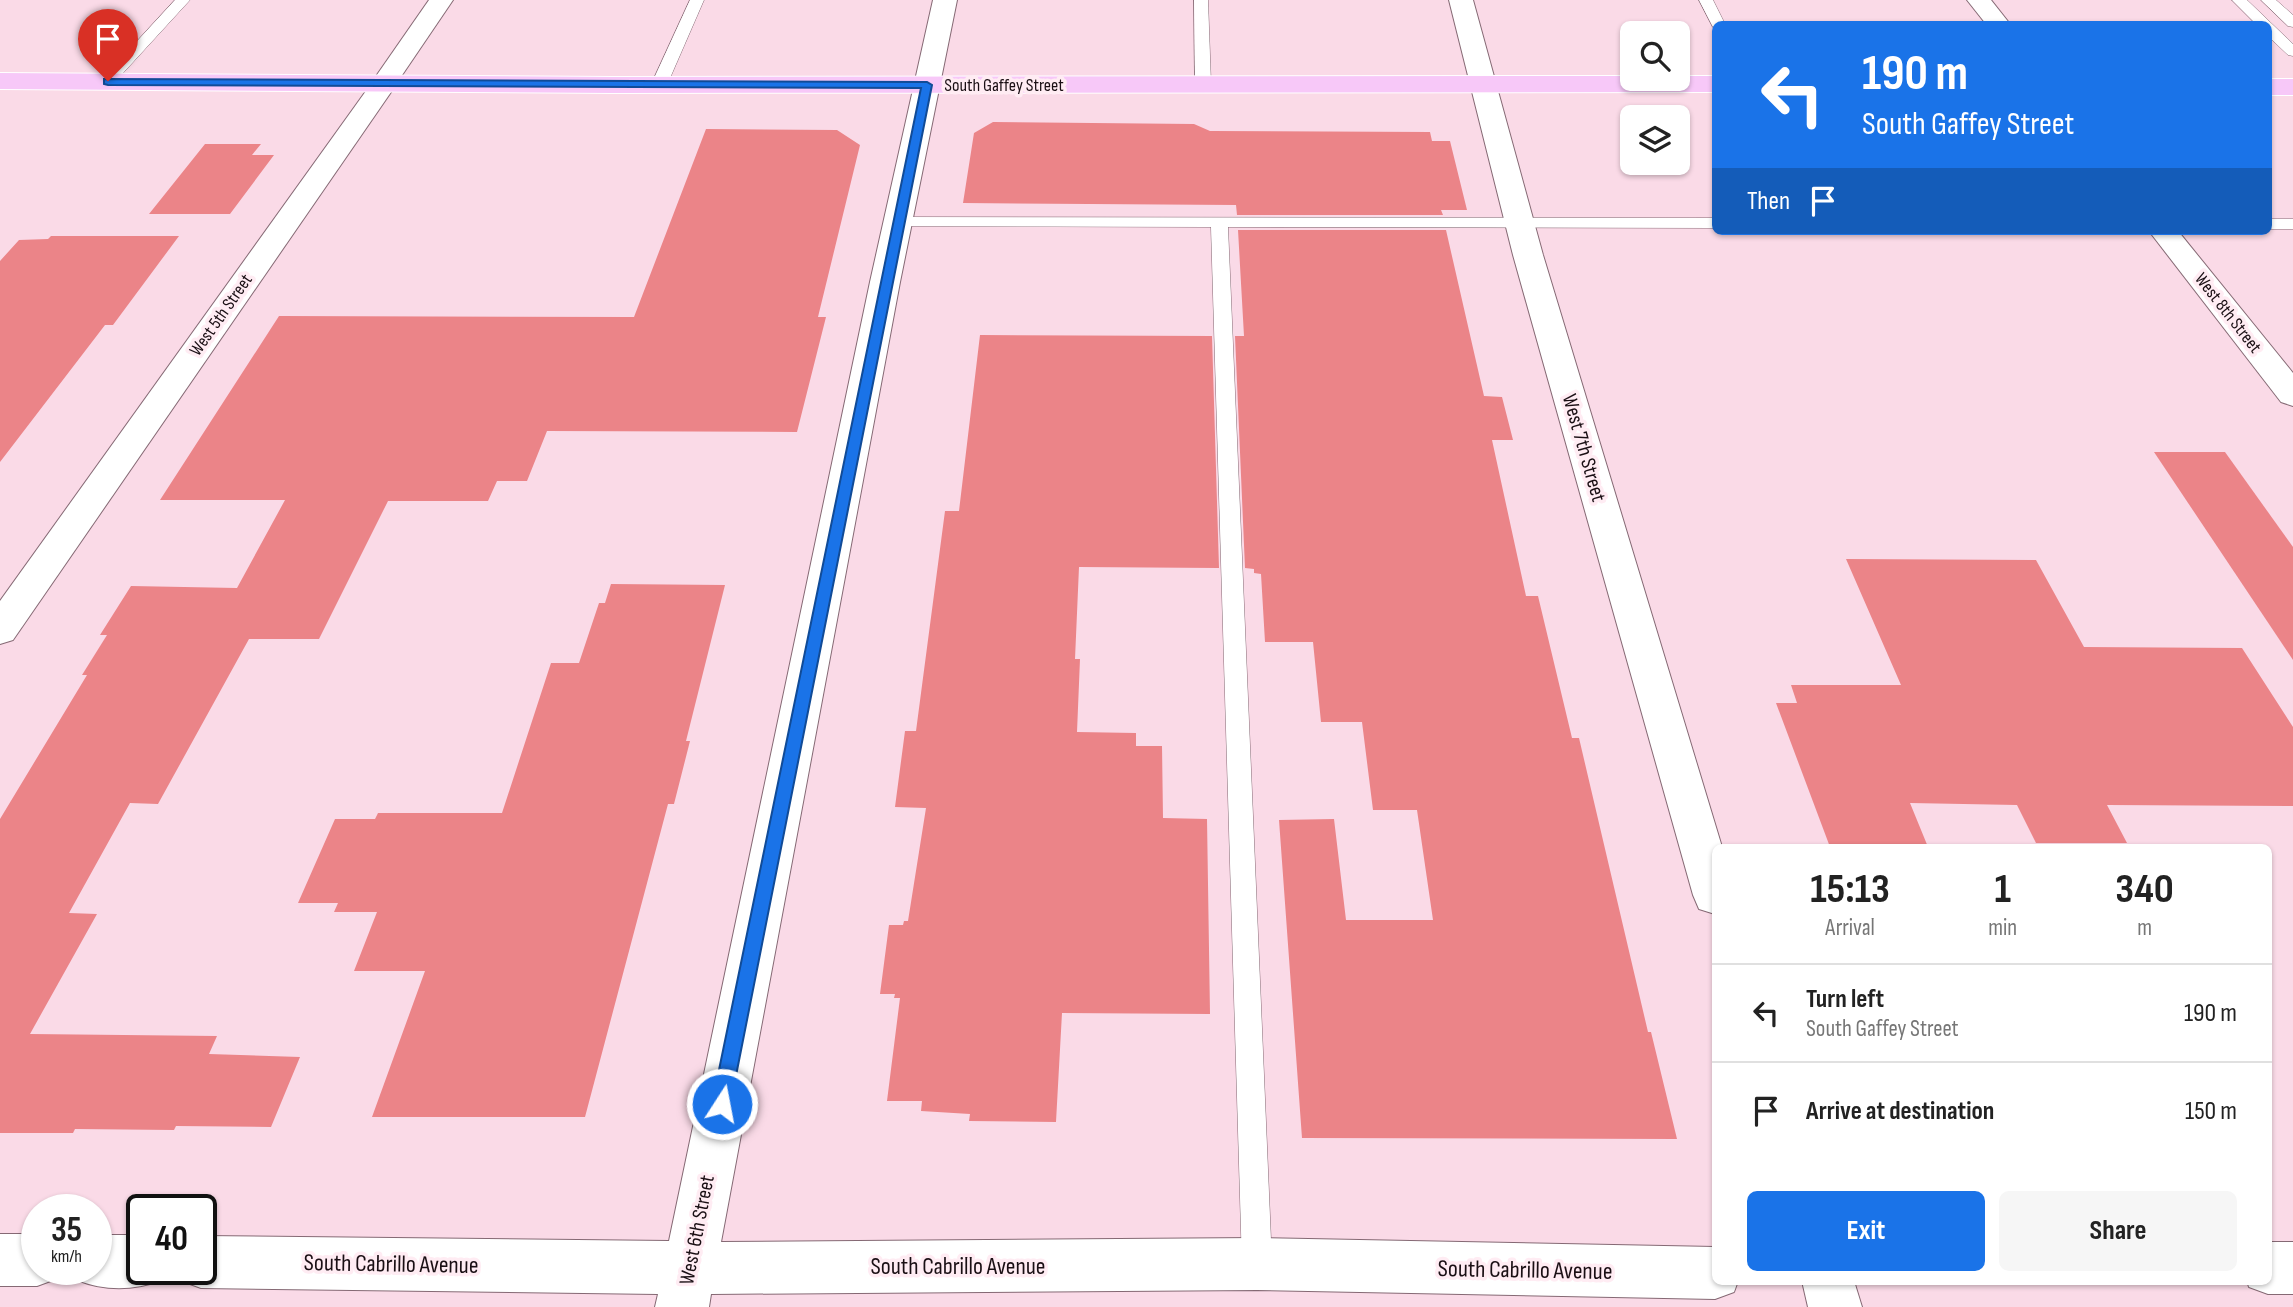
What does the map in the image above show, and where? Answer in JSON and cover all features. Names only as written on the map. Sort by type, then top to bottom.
[{"type":"main road","name":"South Gaffey Street","points":[[0,81],[659,85],[1712,84]]},
{"type":"main road","points":[[2272,86],[2293,87]]},
{"type":"street","name":"West 5th Street","points":[[0,630],[441,0]]},
{"type":"street","name":"West 6th Street","points":[[686,1288],[945,0]]},
{"type":"street","name":"West 7th Street","points":[[1461,0],[1528,255],[1712,885]]},
{"type":"street","points":[[1979,0],[1996,21]]},
{"type":"street","name":"West 8th Street","points":[[2166,235],[2293,396]]},
{"type":"street","points":[[0,1259],[21,1260]]},
{"type":"street","name":"South Cabrillo Avenue","points":[[217,1263],[686,1288],[1257,1264],[1712,1273]]},
{"type":"street","points":[[2272,1268],[2293,1268]]},
{"type":"street","points":[[1829,1285],[1835,1307]]},
{"type":"lane","points":[[108,81],[183,0]]},
{"type":"lane","points":[[659,85],[697,0]]},
{"type":"lane","points":[[1201,0],[1203,84]]},
{"type":"lane","points":[[1706,0],[1716,21]]},
{"type":"lane","points":[[2239,0],[2261,21]]},
{"type":"lane","points":[[2268,0],[2293,23]]},
{"type":"lane","points":[[2272,32],[2293,52]]},
{"type":"lane","points":[[899,222],[1712,223]]},
{"type":"lane","points":[[1219,222],[1257,1264]]},
{"type":"lane","points":[[2272,223],[2293,223]]},
{"type":"building","points":[[993,122],[1194,124],[1210,131],[1430,132],[1432,141],[1450,141],[1467,210],[1441,210],[1443,215],[1237,215],[1236,205],[963,203],[974,133]]},
{"type":"building","points":[[706,129],[837,130],[860,145],[818,317],[826,317],[797,432],[547,431],[527,481],[497,481],[488,501],[388,501],[319,639],[249,639],[158,804],[130,803],[69,913],[97,914],[30,1034],[217,1036],[209,1054],[300,1057],[271,1127],[176,1126],[174,1130],[75,1129],[73,1133],[0,1133],[0,819],[87,675],[82,675],[107,635],[100,635],[131,586],[237,588],[285,500],[160,500],[279,316],[634,317]]},
{"type":"building","points":[[205,144],[261,144],[252,155],[274,155],[230,214],[149,214]]},
{"type":"building","points":[[1238,230],[1446,230],[1484,396],[1502,397],[1513,440],[1492,440],[1526,596],[1538,596],[1572,738],[1579,738],[1648,1032],[1651,1032],[1677,1139],[1302,1138],[1279,820],[1334,819],[1346,920],[1433,920],[1417,810],[1373,810],[1362,722],[1321,722],[1313,642],[1265,642],[1261,574],[1254,573],[1254,569],[1245,568],[1235,336],[1244,336]]},
{"type":"building","points":[[51,236],[179,236],[113,325],[105,325],[0,462],[0,261],[19,240],[48,239]]},
{"type":"building","points":[[980,335],[1212,336],[1219,568],[1079,567],[1075,659],[1080,659],[1077,732],[1136,733],[1136,746],[1162,746],[1163,818],[1207,819],[1210,1014],[1062,1013],[1056,1122],[969,1121],[970,1114],[921,1111],[922,1101],[887,1101],[900,998],[894,998],[895,994],[880,994],[889,925],[903,925],[904,921],[908,921],[926,808],[895,807],[905,731],[916,731],[945,511],[959,511]]},
{"type":"building","points":[[2154,452],[2225,452],[2293,547],[2293,660]]},
{"type":"building","points":[[1846,559],[2036,560],[2084,647],[2242,648],[2293,727],[2293,806],[2107,805],[2127,843],[2036,843],[2017,805],[1910,803],[1927,844],[1829,844],[1776,703],[1797,703],[1791,685],[1901,685]]},
{"type":"building","points":[[611,584],[725,585],[686,741],[690,741],[674,804],[668,804],[585,1117],[372,1117],[425,971],[354,971],[377,912],[334,912],[338,903],[298,903],[335,819],[375,819],[378,813],[502,813],[551,663],[579,663],[599,603],[605,603]]},
{"type":"route","points":[[108,81],[927,85],[885,282],[722,1104]]}]
